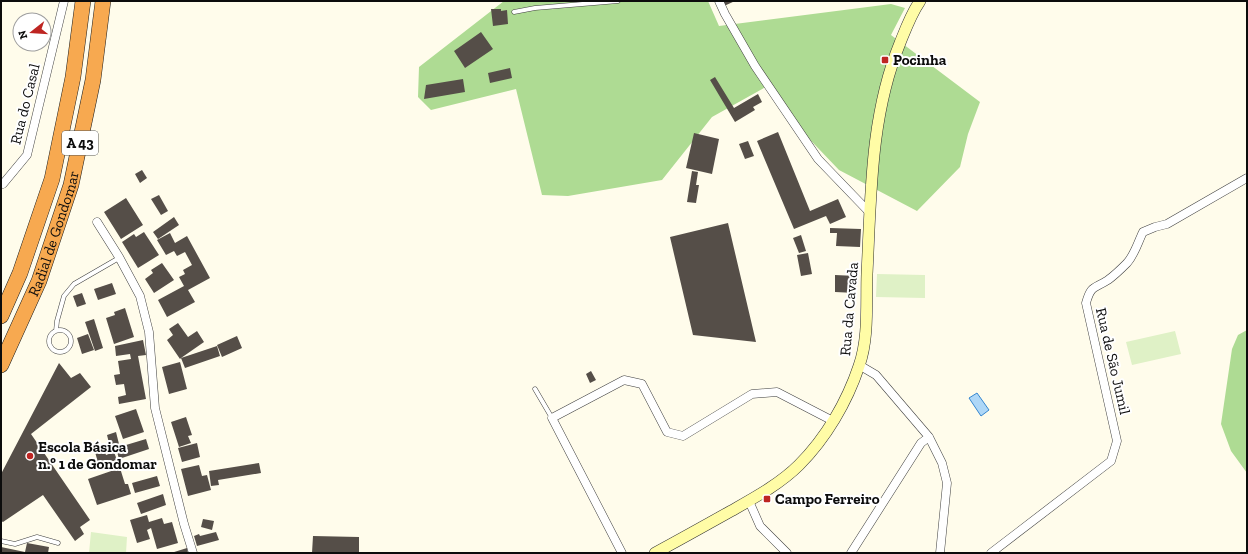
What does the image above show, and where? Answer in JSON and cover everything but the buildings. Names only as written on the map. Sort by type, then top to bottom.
[{"type":"highway","name":"Radial de Gondomar","points":[[1,316],[20,273],[52,179],[73,77],[83,1]]},
{"type":"highway","name":"Radial de Gondomar","points":[[1,365],[39,281],[71,185],[93,80],[103,1]]},
{"type":"street","name":"Rua do Casal","points":[[2,185],[27,155],[64,1]]},
{"type":"street","points":[[719,1],[755,66],[818,159],[870,213]]},
{"type":"street","name":"Rua da Cavada","points":[[655,553],[749,501],[767,490],[798,466],[818,443],[833,421],[847,395],[859,365],[865,338],[870,213],[876,127],[884,90],[893,59],[910,16],[920,1]]},
{"type":"street","name":"Rua de São Jumil","points":[[991,553],[1110,461],[1117,441],[1086,304],[1088,294],[1095,286],[1109,279],[1128,262],[1143,232],[1173,221],[1247,178]]},
{"type":"street","points":[[98,222],[140,296],[149,332],[155,408],[184,524],[193,553]]},
{"type":"street","points":[[859,365],[876,375],[929,437],[942,463],[946,483],[940,553]]},
{"type":"street","points":[[622,553],[552,418],[624,380],[642,384],[667,432],[683,436],[752,394],[777,392],[833,421]]},
{"type":"street","points":[[851,553],[921,443],[929,437]]},
{"type":"street","points":[[749,501],[760,526],[787,553]]},
{"type":"lane","points":[[514,12],[535,8],[618,1]]},
{"type":"lane","points":[[56,331],[56,320],[64,296],[74,284],[119,257]]},
{"type":"lane","points":[[63,330],[68,334],[71,340],[70,346],[66,351],[60,353],[54,351],[48,340],[51,334],[56,331],[63,330]]},
{"type":"lane","points":[[536,389],[552,418]]},
{"type":"lane","points":[[1,541],[15,544],[37,537],[58,543]]},
{"type":"green space","points":[[504,1],[708,1],[719,26],[891,4],[905,8],[891,35],[980,102],[968,134],[960,167],[917,211],[839,170],[795,124],[771,84],[712,117],[662,180],[568,196],[542,195],[516,89],[431,110],[418,97],[419,67]]},
{"type":"green space","points":[[877,274],[925,275],[925,298],[876,297]]},
{"type":"green space","points":[[1247,330],[1247,473],[1231,451],[1221,424],[1232,349],[1238,335]]},
{"type":"green space","points":[[1175,331],[1181,354],[1132,365],[1126,342]]},
{"type":"green space","points":[[91,532],[127,537],[126,553],[89,553]]},
{"type":"water","points":[[977,393],[989,410],[981,416],[969,398]]},
{"type":"place","name":"Pocinha","points":[[885,60]]},
{"type":"place","name":"Escola Básica n.º 1 de Gondomar","points":[[30,456]]},
{"type":"place","name":"Campo Ferreiro","points":[[767,499]]}]
